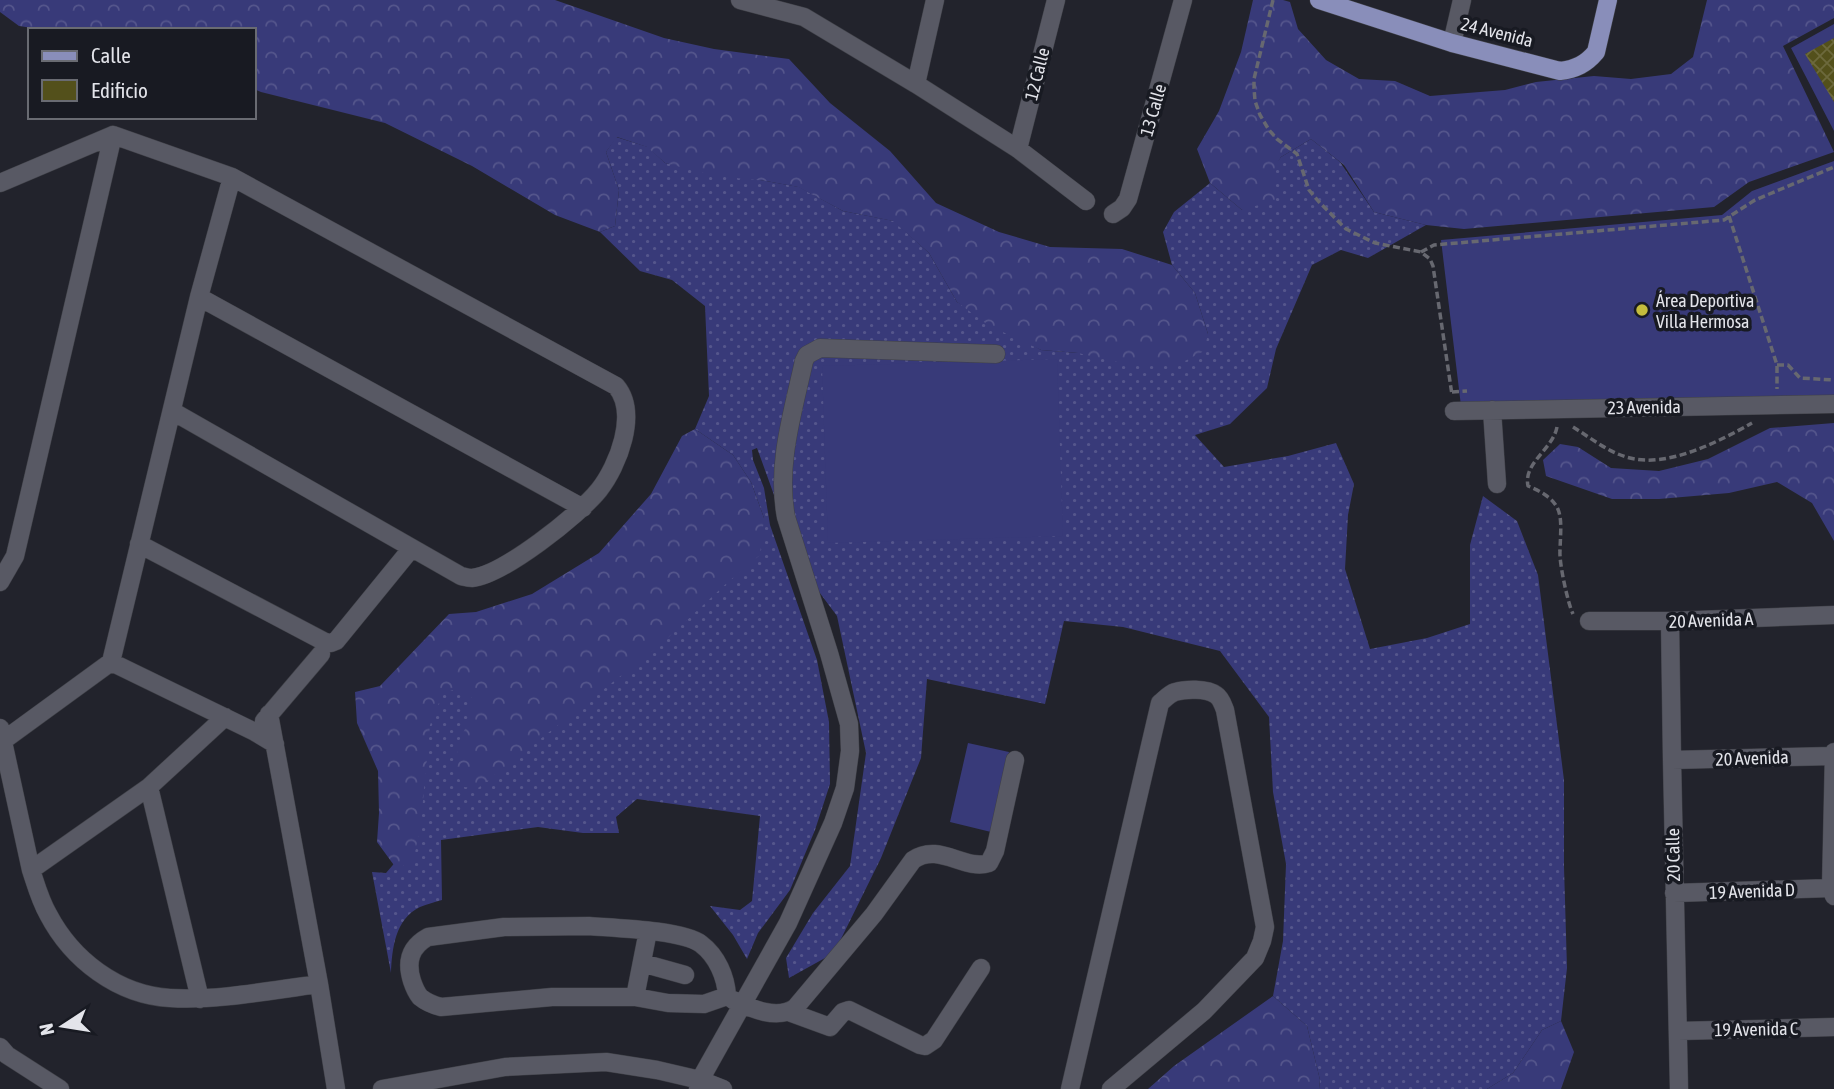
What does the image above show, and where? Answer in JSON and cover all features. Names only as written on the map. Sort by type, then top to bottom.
[{"type":"main road","name":"24 Avenida","points":[[1319,0],[1452,43],[1560,71],[1577,68],[1596,52],[1608,0]]},
{"type":"street","points":[[740,0],[806,8],[916,84],[1018,149],[1086,201]]},
{"type":"street","points":[[916,84],[935,0]]},
{"type":"street","name":"12 Calle","points":[[1018,149],[1056,0]]},
{"type":"street","name":"13 Calle","points":[[1113,214],[1122,208],[1128,199],[1183,0]]},
{"type":"street","points":[[1452,43],[1462,0]]},
{"type":"street","points":[[0,582],[15,556],[113,135]]},
{"type":"street","points":[[0,183],[113,135],[232,177],[617,386],[625,400],[627,421],[615,463],[601,488],[583,508],[520,556],[470,579],[411,549],[172,411]]},
{"type":"street","points":[[232,177],[111,662],[2,734],[30,870],[48,915],[69,946],[98,972],[136,991],[167,998],[200,999],[319,985]]},
{"type":"street","points":[[200,297],[583,508]]},
{"type":"street","points":[[699,1085],[735,1000],[788,923],[833,823],[845,788],[850,751],[849,724],[782,497],[786,442],[804,361],[807,355],[820,348],[996,354]]},
{"type":"street","name":"23 Avenida","points":[[1454,411],[1834,404]]},
{"type":"street","points":[[1492,410],[1497,484]]},
{"type":"street","points":[[139,544],[331,643],[336,641],[411,549]]},
{"type":"street","name":"20 Avenida A","points":[[1589,621],[1834,615]]},
{"type":"street","name":"20 Calle","points":[[1670,621],[1679,1089]]},
{"type":"street","points":[[255,732],[321,654]]},
{"type":"street","points":[[111,662],[275,744]]},
{"type":"street","points":[[1070,1089],[1160,703],[1176,691],[1205,691],[1215,694],[1225,710],[1265,927],[1262,941],[1255,958],[1204,1011],[1111,1089]]},
{"type":"street","points":[[269,714],[336,1089]]},
{"type":"street","points":[[30,870],[149,787],[225,717]]},
{"type":"street","points":[[1832,892],[1833,754]]},
{"type":"street","name":"20 Avenida","points":[[1672,761],[1833,754]]},
{"type":"street","points":[[735,1000],[715,960],[700,943],[681,936],[648,931],[589,926],[505,927],[428,937],[414,948],[409,965],[416,992],[431,1004],[441,1007],[552,997],[635,997],[668,1003],[704,1004],[735,1000],[774,1014],[789,1012],[874,914],[913,860],[932,853],[981,865],[989,863],[995,851],[1015,760]]},
{"type":"street","points":[[149,787],[200,999]]},
{"type":"street","name":"19 Avenida D","points":[[1674,893],[1832,892]]},
{"type":"street","points":[[635,997],[648,931]]},
{"type":"street","points":[[642,963],[685,975]]},
{"type":"street","points":[[789,1012],[830,1027],[843,1012],[849,1010],[925,1046],[934,1040],[981,968]]},
{"type":"street","name":"19 Avenida C","points":[[1678,1031],[1834,1027]]},
{"type":"street","points":[[0,1047],[7,1055],[60,1089]]},
{"type":"street","points":[[382,1089],[505,1067],[606,1062],[657,1070],[699,1085],[723,1089]]},
{"type":"path","points":[[1272,0],[1255,79],[1255,101],[1260,115],[1277,139],[1297,154],[1310,190],[1346,229],[1375,243],[1421,252],[1430,259],[1454,411]]},
{"type":"path","points":[[1421,252],[1434,245],[1724,220],[1755,200],[1834,167]]},
{"type":"path","points":[[1729,216],[1777,365],[1777,406]]},
{"type":"path","points":[[1777,365],[1788,365],[1800,378],[1834,380]]},
{"type":"path","points":[[1452,392],[1467,391]]},
{"type":"path","points":[[1571,425],[1612,452],[1650,461],[1710,444],[1760,418]]},
{"type":"path","points":[[1557,421],[1555,436],[1531,467],[1527,481],[1528,486],[1543,492],[1551,499],[1562,521],[1560,554],[1571,614],[1589,621]]},
{"type":"green space","points":[[0,0],[555,0],[664,38],[714,49],[789,59],[830,103],[890,151],[936,203],[999,232],[1050,247],[1122,249],[1172,265],[1195,293],[1208,334],[1204,351],[1183,362],[1126,364],[1078,353],[1041,350],[988,325],[957,302],[929,253],[893,221],[843,211],[798,187],[715,176],[665,163],[647,147],[617,137],[606,152],[619,190],[615,226],[600,232],[555,215],[472,166],[385,123],[256,90],[256,28],[32,28],[19,26],[0,12]]},
{"type":"green space","points":[[1253,0],[1290,2],[1298,29],[1326,60],[1359,79],[1395,81],[1430,96],[1505,90],[1536,82],[1594,76],[1631,79],[1671,74],[1693,57],[1707,0],[1834,0],[1834,18],[1783,46],[1834,152],[1749,182],[1714,207],[1464,229],[1426,225],[1374,212],[1344,165],[1311,139],[1281,157],[1275,167],[1275,200],[1242,210],[1210,183],[1197,149],[1219,111],[1241,52]]},
{"type":"green space","points":[[1834,24],[1834,131],[1791,48]]},
{"type":"green space","points":[[616,137],[648,147],[665,163],[799,187],[843,211],[894,221],[929,253],[957,302],[1041,350],[1078,353],[1208,334],[1195,293],[1172,265],[1163,232],[1174,212],[1210,183],[1242,210],[1281,157],[1311,139],[1340,162],[1374,212],[1426,225],[1368,258],[1341,250],[1312,265],[1276,349],[1267,388],[1230,424],[1195,435],[1224,467],[1288,456],[1336,443],[1354,484],[1348,515],[1345,569],[1370,649],[1427,638],[1470,624],[1470,545],[1483,496],[1517,521],[1538,575],[1564,780],[1567,968],[1561,1021],[1542,1030],[1513,1073],[1487,1089],[1319,1089],[1320,1080],[1307,1026],[1273,996],[1283,941],[1286,864],[1273,792],[1269,717],[1220,651],[1123,627],[1064,621],[1045,704],[927,679],[921,758],[881,858],[834,953],[789,978],[786,958],[813,913],[850,866],[866,753],[837,616],[796,561],[757,448],[752,450],[753,460],[764,488],[770,525],[817,660],[829,722],[830,784],[815,830],[790,890],[758,933],[747,959],[733,935],[710,906],[740,910],[752,901],[760,816],[637,799],[616,817],[619,833],[583,833],[538,827],[441,840],[442,900],[420,907],[405,919],[396,936],[391,973],[372,872],[386,873],[398,859],[436,688],[764,518],[751,482],[733,455],[695,429],[709,396],[705,306],[672,280],[640,271],[600,232],[615,226],[619,190],[606,152]]},
{"type":"green space","name":"Área Deportiva Villa Hermosa","points":[[1834,161],[1834,400],[1461,406],[1441,240],[1722,215],[1752,191]]},
{"type":"green space","points":[[1057,359],[1063,536],[828,543],[822,366]]},
{"type":"green space","points":[[1834,423],[1834,541],[1812,503],[1777,482],[1729,493],[1659,499],[1612,499],[1546,476],[1543,460],[1560,444],[1578,447],[1611,468],[1659,471],[1708,459],[1770,428]]},
{"type":"green space","points":[[695,429],[733,455],[751,482],[764,518],[760,555],[660,645],[478,788],[463,787],[456,764],[458,743],[470,719],[472,698],[457,689],[443,693],[430,725],[421,822],[413,863],[396,868],[377,842],[378,771],[357,723],[355,692],[380,686],[449,614],[476,612],[532,594],[599,553],[651,494],[682,436]]},
{"type":"green space","points":[[968,743],[1009,752],[991,832],[950,822]]},
{"type":"green space","points":[[1273,996],[1307,1026],[1320,1080],[1319,1089],[1148,1089],[1174,1066]]},
{"type":"green space","points":[[1561,1021],[1574,1052],[1561,1089],[1487,1089],[1513,1073],[1542,1030]]},
{"type":"building","points":[[1834,38],[1834,102],[1805,54]]},
{"type":"place","name":"Área Deportiva Villa Hermosa","points":[[1642,310]]}]
